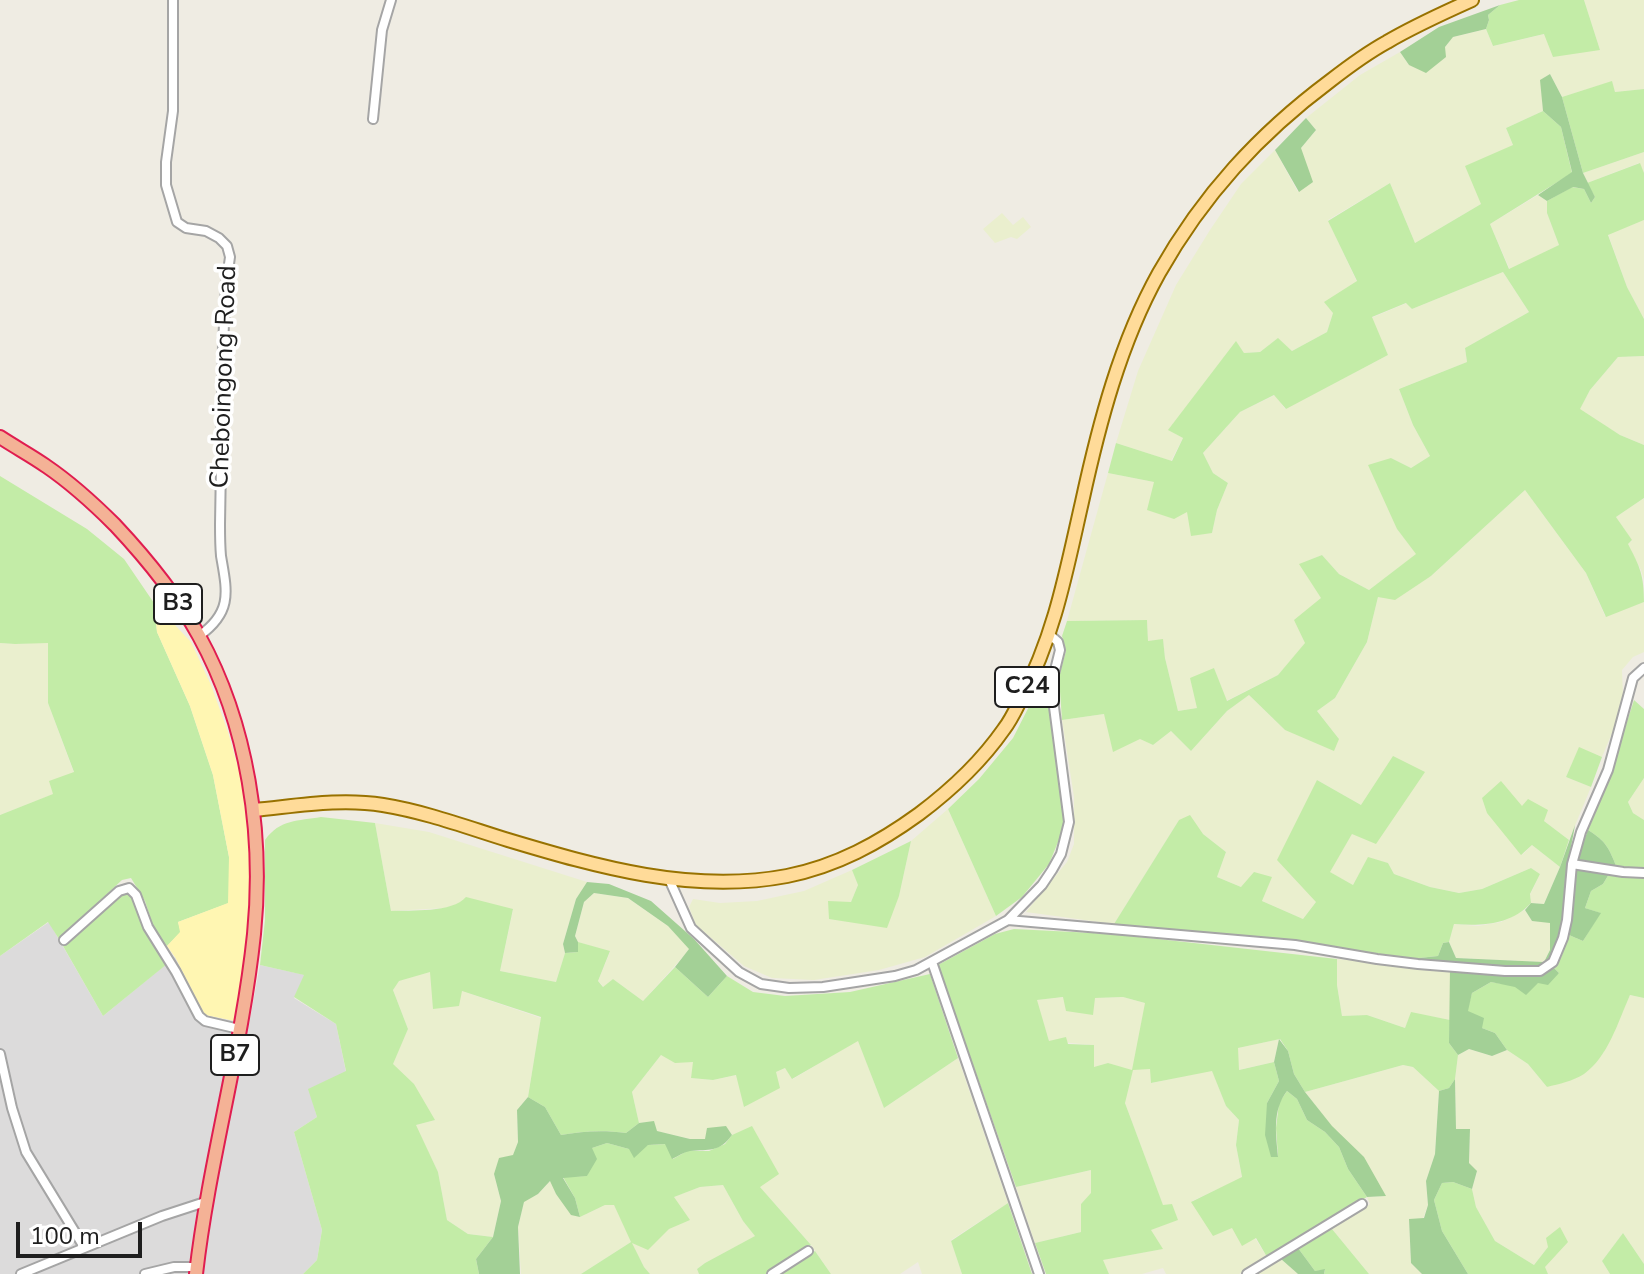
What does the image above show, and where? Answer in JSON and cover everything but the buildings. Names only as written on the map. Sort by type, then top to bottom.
[{"type":"highway","name":"B3","points":[[0,437],[46,466],[96,507],[132,543],[177,601],[199,636],[227,698],[242,751],[256,834]]},
{"type":"highway","name":"B7","points":[[196,1270],[255,925],[256,834]]},
{"type":"main road","name":"C24","points":[[254,810],[321,802],[384,805],[614,869],[690,882],[753,880],[789,875],[850,856],[882,840],[946,793],[983,756],[1005,728],[1027,688],[1043,653],[1069,567],[1102,421],[1126,345],[1159,273],[1183,235],[1253,146],[1308,97],[1385,42],[1472,0]]},
{"type":"street","name":"Cheboingong Road","points":[[173,0],[173,111],[166,185],[177,222],[186,228],[206,231],[219,238],[227,246],[230,257],[222,375],[220,524],[227,589],[226,600],[216,621],[199,636]]},
{"type":"street","points":[[373,119],[382,30],[391,0]]},
{"type":"street","points":[[669,879],[691,928],[739,972],[761,984],[789,988],[823,987],[916,970],[1008,920],[1042,885],[1052,870],[1061,854],[1069,822],[1054,707],[1054,674],[1060,650],[1058,642],[1049,634]]},
{"type":"street","points":[[1008,920],[1295,945],[1418,964],[1540,971],[1557,956],[1567,920],[1572,864],[1581,832],[1608,770],[1633,678],[1644,668]]},
{"type":"street","points":[[1572,864],[1644,873]]},
{"type":"street","points":[[64,940],[119,891],[129,888],[136,895],[148,927],[199,1016],[212,1023],[239,1029]]},
{"type":"street","points":[[932,962],[1039,1274]]},
{"type":"street","points":[[0,1054],[26,1152],[84,1247]]},
{"type":"street","points":[[21,1274],[162,1216],[208,1201]]},
{"type":"street","points":[[1247,1274],[1362,1204]]},
{"type":"street","points":[[772,1274],[808,1251]]},
{"type":"street","points":[[145,1274],[174,1267],[196,1270]]},
{"type":"shaded area","points":[[49,922],[103,1016],[175,957],[205,1015],[249,1024],[260,965],[305,975],[294,998],[336,1024],[346,1072],[309,1089],[317,1117],[294,1132],[322,1230],[317,1260],[303,1274],[0,1274],[0,956]]},
{"type":"green space","points":[[1519,0],[1584,0],[1600,50],[1553,57],[1544,34],[1493,46],[1486,29],[1488,15],[1500,5]]},
{"type":"green space","points":[[1584,0],[1644,0],[1644,89],[1615,92],[1611,82],[1562,97],[1550,74],[1541,80],[1543,111],[1506,128],[1513,145],[1481,204],[1415,243],[1390,183],[1328,220],[1357,282],[1333,313],[1327,332],[1292,351],[1278,339],[1260,352],[1244,353],[1236,342],[1169,430],[1183,438],[1171,461],[1116,443],[1138,371],[1176,285],[1241,184],[1275,150],[1298,192],[1301,148],[1316,130],[1306,118],[1360,75],[1400,52],[1409,65],[1445,47],[1453,37],[1486,29],[1493,46],[1545,34],[1600,50]]},
{"type":"green space","points":[[1500,5],[1488,15],[1486,29],[1453,37],[1445,47],[1446,57],[1426,73],[1409,65],[1400,52],[1439,27]]},
{"type":"green space","points":[[1550,74],[1562,97],[1583,173],[1595,197],[1591,203],[1584,189],[1573,187],[1547,201],[1538,195],[1572,172],[1561,127],[1543,111],[1540,80]]},
{"type":"green space","points":[[1612,81],[1615,92],[1644,89],[1644,152],[1583,173],[1562,97]]},
{"type":"green space","points":[[1543,111],[1561,127],[1572,173],[1490,224],[1509,269],[1559,245],[1547,213],[1547,201],[1572,187],[1584,189],[1591,203],[1595,197],[1587,183],[1640,163],[1644,173],[1644,220],[1608,235],[1627,287],[1644,319],[1644,356],[1618,357],[1590,390],[1580,409],[1620,435],[1644,445],[1644,498],[1616,517],[1632,540],[1628,544],[1640,572],[1644,602],[1606,617],[1586,573],[1525,490],[1431,576],[1395,600],[1378,597],[1367,642],[1335,698],[1317,711],[1339,739],[1334,751],[1285,730],[1249,695],[1227,711],[1191,751],[1171,731],[1153,745],[1140,739],[1113,752],[1104,714],[1062,720],[1059,677],[1066,651],[1062,636],[1067,621],[1147,620],[1148,641],[1163,639],[1178,711],[1197,708],[1190,678],[1214,668],[1227,701],[1278,675],[1305,643],[1294,620],[1321,598],[1299,564],[1322,555],[1339,574],[1369,590],[1416,554],[1397,529],[1368,465],[1391,458],[1411,468],[1430,456],[1413,425],[1399,389],[1467,362],[1465,348],[1529,312],[1503,272],[1412,309],[1406,303],[1372,317],[1388,355],[1286,409],[1274,395],[1240,412],[1203,453],[1213,473],[1228,483],[1212,533],[1191,536],[1187,512],[1174,519],[1147,510],[1154,482],[1108,473],[1116,443],[1172,461],[1183,438],[1168,430],[1236,341],[1244,353],[1260,352],[1278,338],[1292,351],[1327,332],[1333,313],[1324,302],[1357,281],[1328,221],[1390,183],[1415,243],[1481,204],[1465,166],[1513,145],[1506,128]]},
{"type":"green space","points":[[1306,118],[1316,130],[1301,148],[1313,182],[1299,192],[1275,150]]},
{"type":"green space","points":[[1644,152],[1644,173],[1639,163],[1587,183],[1583,173]]},
{"type":"green space","points":[[1538,195],[1547,201],[1547,213],[1559,245],[1510,270],[1490,224]]},
{"type":"green space","points":[[1002,213],[1013,225],[1023,217],[1031,227],[1017,239],[1011,237],[995,243],[983,229]]},
{"type":"green space","points":[[1644,220],[1644,319],[1627,287],[1608,234]]},
{"type":"green space","points":[[1503,272],[1529,312],[1465,348],[1467,362],[1399,389],[1413,425],[1430,456],[1411,468],[1391,458],[1397,529],[1417,554],[1369,590],[1339,574],[1322,555],[1300,564],[1322,598],[1306,643],[1278,675],[1226,701],[1214,668],[1197,708],[1178,711],[1163,640],[1148,641],[1147,620],[1067,621],[1108,473],[1154,482],[1212,533],[1228,483],[1213,473],[1203,453],[1240,412],[1275,395],[1285,409],[1388,355],[1371,318],[1407,303],[1412,309]]},
{"type":"green space","points":[[1644,356],[1644,445],[1620,435],[1579,410],[1590,390],[1618,357]]},
{"type":"green space","points":[[0,476],[87,529],[124,559],[154,603],[157,632],[190,706],[213,775],[229,857],[229,903],[178,922],[181,932],[167,946],[155,932],[145,901],[131,878],[122,880],[59,939],[48,922],[0,956],[0,815],[53,794],[49,781],[74,772],[48,703],[48,643],[0,643]]},
{"type":"green space","points":[[1525,490],[1586,573],[1605,616],[1644,602],[1644,652],[1633,657],[1622,670],[1623,696],[1602,757],[1579,748],[1566,777],[1591,787],[1569,840],[1544,821],[1522,855],[1532,845],[1560,867],[1544,904],[1531,903],[1530,895],[1540,874],[1531,868],[1482,889],[1459,893],[1394,874],[1388,863],[1368,858],[1353,885],[1329,872],[1352,834],[1361,805],[1317,780],[1316,902],[1303,919],[1262,901],[1271,877],[1241,887],[1217,877],[1226,852],[1179,820],[1114,924],[1026,912],[1067,862],[1074,844],[1074,797],[1062,720],[1104,714],[1153,745],[1171,731],[1191,751],[1227,711],[1249,695],[1285,730],[1339,739],[1317,711],[1335,698],[1367,642],[1378,597],[1431,576]]},
{"type":"green space","points":[[1644,498],[1644,580],[1627,544],[1632,541],[1616,517]]},
{"type":"green space","points":[[48,642],[48,703],[74,773],[54,794],[0,815],[0,643]]},
{"type":"green space","points":[[1045,675],[1063,799],[1063,830],[1049,864],[1022,897],[996,916],[948,809],[979,779],[1013,738]]},
{"type":"green space","points":[[1634,700],[1644,709],[1644,778],[1628,802],[1633,813],[1644,820],[1644,869],[1617,868],[1606,846],[1588,830],[1605,790]]},
{"type":"green space","points":[[1579,747],[1602,757],[1591,787],[1566,777]]},
{"type":"green space","points":[[1393,756],[1425,772],[1376,844],[1352,834],[1330,872],[1353,885],[1368,857],[1388,863],[1394,874],[1459,893],[1482,889],[1531,868],[1540,874],[1530,894],[1531,903],[1505,920],[1475,925],[1454,924],[1449,942],[1443,943],[1438,956],[1410,959],[1300,942],[1114,924],[1179,820],[1190,815],[1203,834],[1226,852],[1217,877],[1241,887],[1254,872],[1272,877],[1262,901],[1303,919],[1316,902],[1277,860],[1317,780],[1361,805]]},
{"type":"green space","points":[[1644,778],[1644,820],[1633,813],[1628,802]]},
{"type":"green space","points":[[1501,781],[1522,806],[1528,799],[1548,810],[1544,821],[1569,840],[1560,867],[1532,845],[1521,855],[1487,813],[1482,798]]},
{"type":"green space","points":[[948,809],[996,916],[925,957],[879,970],[814,980],[772,978],[744,966],[696,925],[689,907],[693,899],[720,903],[757,901],[804,891],[852,870],[858,885],[851,902],[829,919],[899,896],[911,841]]},
{"type":"green space","points":[[321,817],[375,823],[391,911],[441,908],[466,897],[513,909],[500,971],[556,982],[565,953],[578,952],[578,942],[610,951],[598,981],[603,987],[613,979],[643,1001],[675,967],[708,997],[727,976],[753,992],[785,996],[850,992],[930,974],[958,1058],[884,1108],[858,1041],[792,1079],[785,1068],[776,1072],[780,1088],[744,1107],[736,1075],[713,1080],[691,1078],[693,1062],[675,1063],[661,1055],[632,1092],[639,1123],[626,1133],[594,1131],[561,1135],[545,1107],[528,1097],[541,1017],[462,991],[459,1006],[433,1009],[430,972],[399,981],[393,990],[408,1029],[393,1064],[414,1084],[435,1120],[416,1125],[438,1172],[447,1220],[468,1234],[493,1237],[476,1259],[479,1274],[303,1274],[317,1260],[322,1230],[294,1132],[317,1117],[308,1089],[346,1071],[336,1024],[294,997],[304,975],[260,965],[265,920],[265,840],[283,825]]},
{"type":"green space","points":[[375,823],[429,832],[587,882],[576,899],[556,982],[500,971],[513,910],[461,903],[445,908],[391,911]]},
{"type":"green space","points":[[1575,825],[1568,863],[1563,930],[1560,944],[1549,963],[1524,969],[1410,959],[1438,956],[1443,943],[1449,942],[1456,958],[1544,962],[1550,950],[1550,923],[1532,921],[1525,910],[1531,903],[1544,904]]},
{"type":"green space","points":[[1588,830],[1606,846],[1617,868],[1576,861]]},
{"type":"green space","points":[[911,841],[899,896],[887,928],[829,919],[828,901],[851,902],[858,885],[852,870]]},
{"type":"green space","points":[[1575,869],[1609,874],[1603,884],[1591,891],[1585,908],[1601,913],[1583,941],[1569,935]]},
{"type":"green space","points":[[1609,874],[1644,875],[1644,998],[1630,995],[1612,1038],[1592,1067],[1575,1079],[1547,1087],[1528,1064],[1507,1050],[1495,1033],[1482,1028],[1467,1011],[1472,993],[1491,982],[1525,984],[1559,973],[1554,968],[1569,935],[1583,941],[1600,913],[1585,908],[1591,891],[1603,884]]},
{"type":"green space","points":[[587,882],[609,884],[651,901],[694,939],[727,976],[708,997],[675,967],[689,949],[668,926],[628,898],[594,893],[584,902],[575,936],[578,952],[565,953],[563,944],[576,899]]},
{"type":"green space","points":[[123,893],[132,897],[145,931],[167,964],[103,1016],[63,946]]},
{"type":"green space","points":[[594,893],[628,898],[668,926],[690,949],[643,1001],[613,979],[604,987],[598,981],[610,952],[578,942],[575,936],[584,902]]},
{"type":"green space","points":[[1525,910],[1532,921],[1550,922],[1550,950],[1544,962],[1456,958],[1449,942],[1454,924],[1478,926],[1501,922]]},
{"type":"green space","points":[[1014,929],[1113,934],[1337,959],[1342,1016],[1367,1015],[1405,1028],[1411,1012],[1450,1020],[1449,1043],[1458,1055],[1455,1079],[1449,1088],[1439,1091],[1413,1067],[1403,1065],[1305,1092],[1280,1039],[1238,1048],[1239,1070],[1274,1062],[1279,1081],[1267,1103],[1271,1156],[1278,1156],[1276,1128],[1279,1103],[1287,1091],[1297,1099],[1307,1120],[1325,1132],[1339,1147],[1348,1169],[1367,1197],[1267,1257],[1256,1238],[1242,1246],[1232,1228],[1213,1236],[1191,1202],[1242,1177],[1236,1145],[1239,1120],[1226,1106],[1212,1071],[1151,1083],[1150,1069],[1133,1070],[1125,1103],[1163,1205],[1172,1204],[1178,1220],[1151,1230],[1163,1249],[1103,1260],[1109,1274],[1046,1274],[1035,1243],[1081,1232],[1081,1204],[1091,1193],[1091,1170],[1016,1187],[938,965],[995,934]],"holes":[[[1063,997],[1066,1011],[1093,1015],[1095,998],[1123,997],[1145,1003],[1132,1070],[1108,1063],[1094,1067],[1094,1045],[1068,1044],[1066,1037],[1049,1041],[1037,1000]]]},
{"type":"green space","points":[[1337,959],[1450,969],[1450,1020],[1411,1013],[1405,1028],[1367,1015],[1342,1016]]},
{"type":"green space","points":[[1554,968],[1559,973],[1548,985],[1538,983],[1526,995],[1515,987],[1491,982],[1472,993],[1468,1011],[1484,1018],[1482,1028],[1495,1033],[1507,1050],[1492,1056],[1469,1049],[1458,1055],[1449,1043],[1450,969],[1533,976]]},
{"type":"green space","points":[[430,971],[462,991],[541,1018],[528,1097],[517,1110],[518,1142],[513,1156],[494,1174],[501,1201],[493,1237],[468,1234],[447,1220],[438,1172],[415,1125],[434,1120],[392,1064],[408,1029],[393,990],[398,981]]},
{"type":"green space","points":[[1630,995],[1644,998],[1644,1264],[1623,1233],[1602,1261],[1610,1274],[1548,1274],[1545,1268],[1548,1247],[1534,1265],[1495,1241],[1476,1207],[1472,1189],[1477,1172],[1469,1163],[1470,1130],[1456,1130],[1458,1055],[1469,1049],[1492,1056],[1507,1050],[1528,1064],[1547,1087],[1603,1053]]},
{"type":"green space","points":[[1064,997],[1092,1014],[1094,998],[1123,997],[1145,1003],[1152,1083],[1212,1070],[1226,1106],[1239,1120],[1236,1145],[1242,1178],[1192,1201],[1232,1228],[1255,1238],[1267,1257],[1239,1274],[1166,1274],[1163,1268],[1142,1274],[1109,1274],[1102,1260],[1162,1249],[1150,1230],[1177,1220],[1163,1206],[1125,1103],[1122,1068],[1108,1063],[1093,1068],[1093,1045],[1049,1041],[1036,1000]]},
{"type":"green space","points":[[1279,1039],[1274,1062],[1238,1070],[1238,1048]]},
{"type":"green space","points":[[1279,1039],[1288,1051],[1294,1074],[1305,1092],[1332,1126],[1364,1157],[1386,1196],[1367,1197],[1348,1169],[1339,1147],[1325,1132],[1307,1120],[1297,1099],[1287,1091],[1277,1114],[1278,1157],[1271,1157],[1265,1135],[1267,1103],[1279,1081],[1274,1062]]},
{"type":"green space","points":[[858,1040],[884,1108],[958,1058],[1008,1203],[951,1240],[962,1274],[922,1274],[918,1262],[900,1274],[831,1274],[811,1245],[760,1187],[752,1127],[732,1135],[725,1126],[705,1139],[690,1139],[656,1131],[654,1122],[639,1123],[632,1092],[661,1055],[694,1062],[691,1078],[713,1080],[737,1075],[745,1107],[776,1072],[785,1068],[793,1079]]},
{"type":"green space","points":[[1403,1065],[1413,1067],[1439,1091],[1435,1154],[1426,1181],[1428,1205],[1423,1219],[1409,1220],[1411,1263],[1422,1274],[1369,1274],[1332,1229],[1370,1204],[1367,1197],[1385,1196],[1305,1092]]},
{"type":"green space","points":[[1455,1079],[1456,1129],[1470,1129],[1469,1163],[1477,1171],[1472,1189],[1453,1182],[1442,1183],[1434,1200],[1442,1231],[1468,1274],[1422,1274],[1411,1263],[1409,1219],[1424,1218],[1428,1205],[1426,1181],[1435,1154],[1439,1091],[1449,1088]]},
{"type":"green space","points":[[528,1097],[545,1107],[561,1135],[594,1131],[626,1133],[639,1123],[654,1121],[657,1131],[690,1139],[705,1139],[707,1128],[726,1126],[732,1135],[718,1147],[688,1152],[672,1159],[665,1144],[648,1145],[634,1158],[629,1149],[607,1143],[592,1148],[597,1159],[587,1176],[563,1178],[575,1198],[580,1217],[571,1215],[550,1181],[538,1194],[524,1202],[518,1227],[520,1274],[479,1274],[476,1259],[493,1237],[501,1201],[494,1174],[499,1158],[513,1155],[518,1142],[517,1110]]},
{"type":"green space","points":[[752,1126],[779,1174],[760,1187],[811,1245],[767,1274],[699,1274],[697,1269],[705,1263],[755,1236],[723,1185],[700,1187],[674,1197],[690,1220],[669,1229],[648,1250],[632,1243],[650,1274],[581,1274],[631,1242],[614,1205],[605,1205],[580,1217],[575,1198],[563,1177],[587,1176],[592,1148],[607,1143],[629,1149],[666,1144],[673,1159],[687,1151],[709,1151]]},
{"type":"green space","points":[[1091,1170],[1091,1194],[1081,1204],[1081,1232],[1035,1243],[1016,1187]]},
{"type":"green space","points":[[551,1180],[556,1194],[580,1217],[605,1205],[614,1205],[632,1242],[673,1197],[700,1187],[723,1185],[743,1221],[756,1236],[705,1263],[697,1269],[699,1274],[650,1274],[631,1242],[581,1274],[521,1274],[518,1227],[524,1201],[538,1194]]},
{"type":"green space","points":[[1453,1182],[1472,1189],[1476,1207],[1495,1241],[1534,1265],[1548,1247],[1546,1238],[1560,1227],[1568,1242],[1545,1267],[1548,1274],[1468,1274],[1442,1231],[1434,1200],[1442,1183]]},
{"type":"green space","points":[[1008,1203],[1032,1274],[962,1274],[951,1241]]},
{"type":"green space","points":[[1332,1229],[1369,1274],[1324,1274],[1325,1270],[1315,1271],[1298,1248]]},
{"type":"green space","points":[[1623,1233],[1644,1264],[1644,1274],[1610,1274],[1602,1261]]},
{"type":"green space","points":[[1298,1248],[1315,1271],[1325,1269],[1324,1274],[1298,1274],[1281,1259]]},
{"type":"green space","points":[[815,1251],[831,1274],[778,1274]]},
{"type":"green space","points":[[1281,1259],[1298,1274],[1256,1274]]},
{"type":"sand","points":[[154,603],[191,642],[211,685],[243,785],[249,843],[249,925],[235,1021],[205,1015],[167,946],[180,932],[178,922],[228,903],[229,857],[213,775],[190,706],[157,632]]}]
